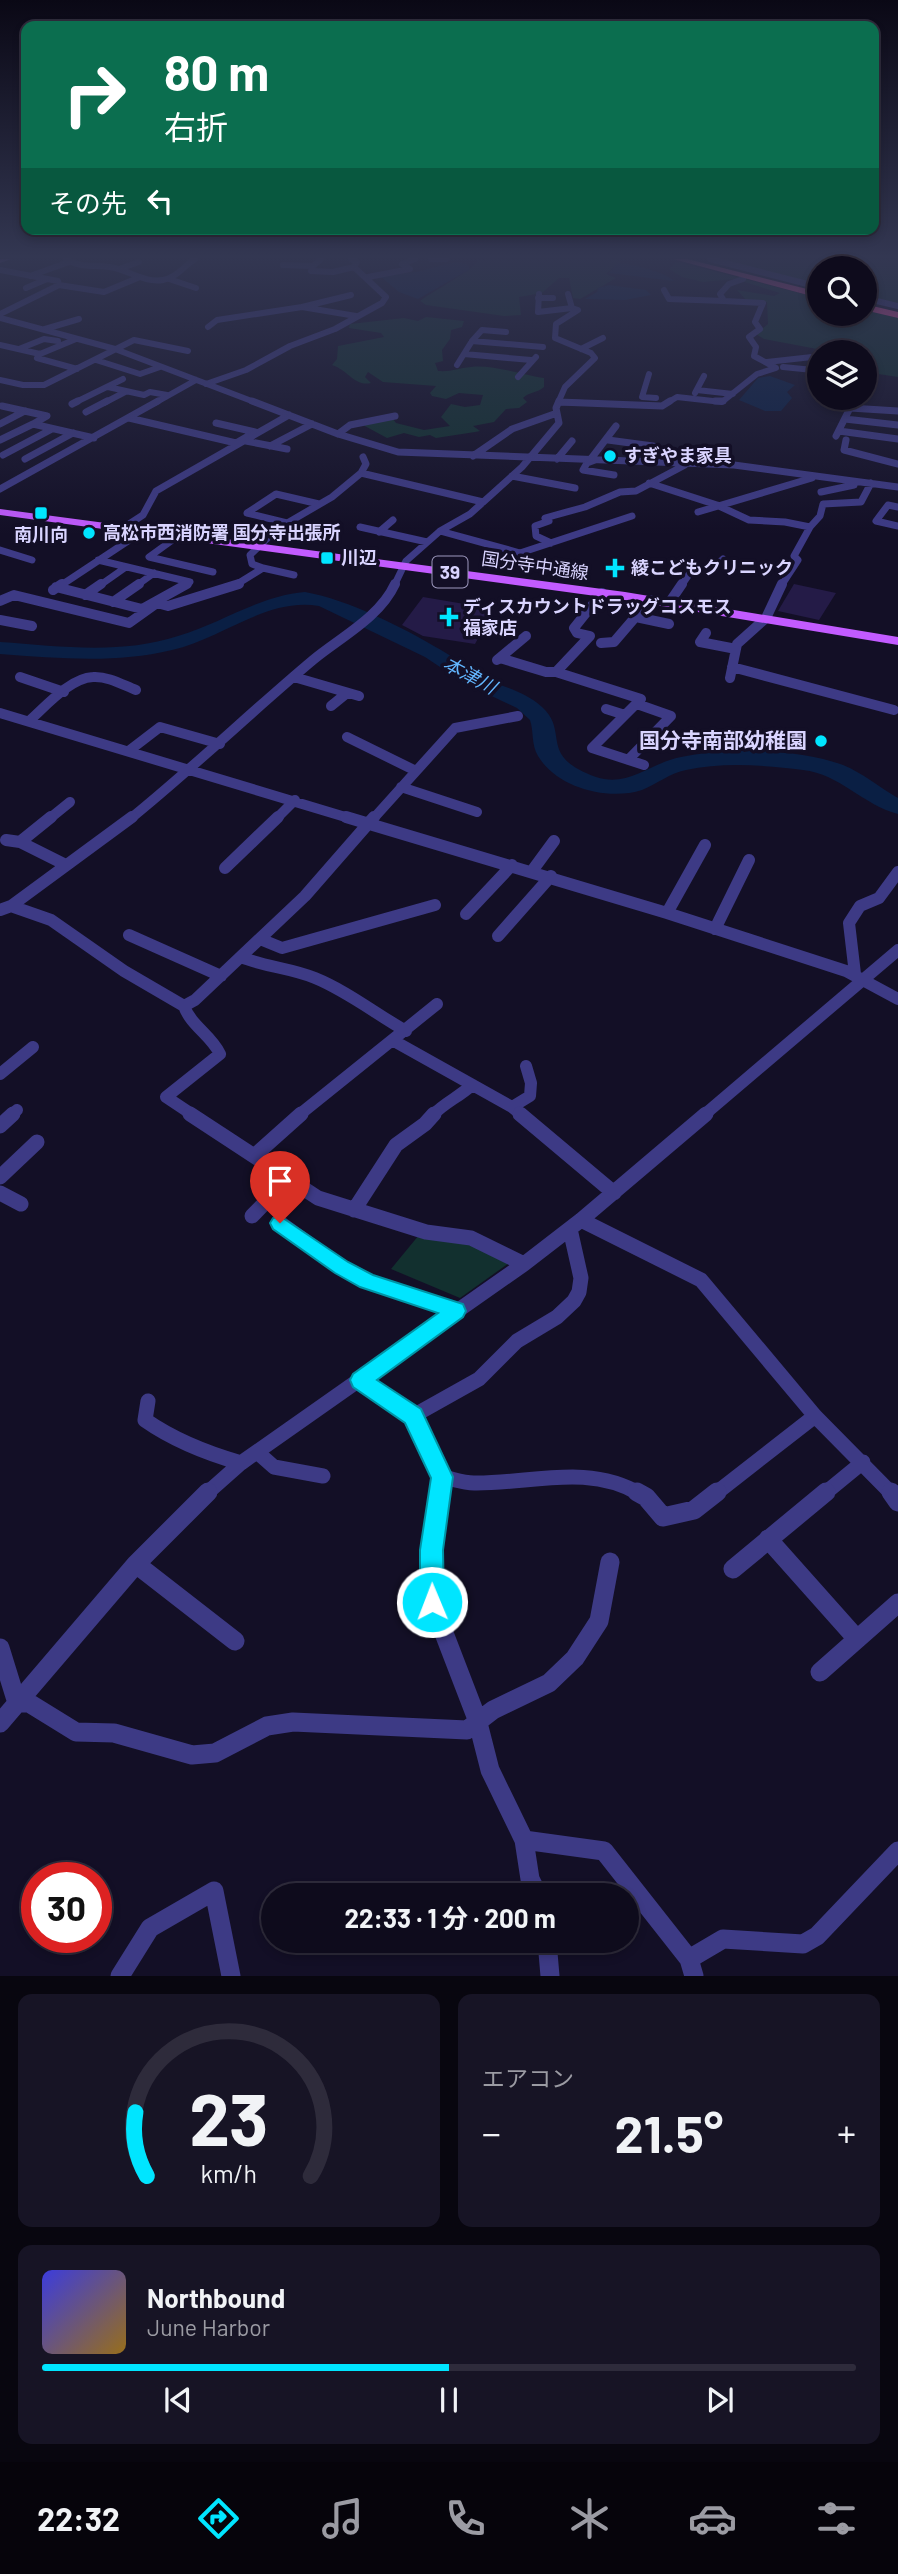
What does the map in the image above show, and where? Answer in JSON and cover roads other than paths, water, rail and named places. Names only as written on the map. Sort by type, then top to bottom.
[{"type":"main road","name":"国分寺中通線","points":[[0,512],[602,593],[898,641]]},
{"type":"street","points":[[28,351],[40,354]]},
{"type":"street","points":[[46,351],[37,358],[78,369]]},
{"type":"street","points":[[0,380],[23,385],[44,385],[111,351]]},
{"type":"street","points":[[121,351],[312,424],[398,452],[688,463],[759,468],[898,487]]},
{"type":"street","points":[[206,384],[246,370],[281,351]]},
{"type":"street","points":[[457,365],[466,351]]},
{"type":"street","points":[[464,354],[531,359],[536,358],[540,351]]},
{"type":"street","points":[[5,908],[192,769],[294,677],[373,613],[392,591],[403,565],[440,531],[470,514],[512,476],[559,423],[559,402],[571,379],[595,358],[584,351]]},
{"type":"street","points":[[756,351],[754,356],[776,368]]},
{"type":"street","points":[[492,364],[497,356]]},
{"type":"street","points":[[766,362],[807,358]]},
{"type":"street","points":[[519,377],[531,359]]},
{"type":"street","points":[[96,360],[139,374],[160,367]]},
{"type":"street","points":[[649,374],[642,397],[670,400],[688,397],[722,402],[757,374],[776,368],[807,368]]},
{"type":"street","points":[[704,376],[696,392],[733,394]]},
{"type":"street","points":[[72,404],[122,379]]},
{"type":"street","points":[[0,489],[196,380]]},
{"type":"street","points":[[108,387],[144,395]]},
{"type":"street","points":[[86,412],[125,392]]},
{"type":"street","points":[[131,402],[150,392],[167,395]]},
{"type":"street","points":[[84,399],[104,403]]},
{"type":"street","points":[[559,402],[662,406],[670,400]]},
{"type":"street","points":[[0,440],[47,416],[2,406]]},
{"type":"street","points":[[877,408],[898,411]]},
{"type":"street","points":[[849,410],[838,433],[898,439]]},
{"type":"street","points":[[0,424],[25,411]]},
{"type":"street","points":[[473,456],[510,430],[557,413]]},
{"type":"street","points":[[232,445],[246,441],[289,415]]},
{"type":"street","points":[[338,433],[350,425],[395,416]]},
{"type":"street","points":[[129,418],[247,451]]},
{"type":"street","points":[[845,419],[898,425]]},
{"type":"street","points":[[123,528],[143,514],[156,491],[255,432],[216,423]]},
{"type":"street","points":[[33,424],[94,438]]},
{"type":"street","points":[[270,446],[312,424]]},
{"type":"street","points":[[592,460],[592,454],[608,440],[616,426]]},
{"type":"street","points":[[1,454],[52,429]]},
{"type":"street","points":[[25,459],[73,433]]},
{"type":"street","points":[[636,443],[642,434]]},
{"type":"street","points":[[608,440],[653,446]]},
{"type":"street","points":[[846,440],[844,450],[898,464]]},
{"type":"street","points":[[246,441],[287,449]]},
{"type":"street","points":[[557,459],[572,441]]},
{"type":"street","points":[[1,454],[48,464]]},
{"type":"street","points":[[293,575],[252,564],[250,555],[287,523],[319,505],[361,472],[366,464],[363,457]]},
{"type":"street","points":[[592,460],[583,470],[614,475]]},
{"type":"street","points":[[551,543],[536,536],[535,526],[549,521],[545,518],[585,507],[620,492],[636,491],[688,463]]},
{"type":"street","points":[[361,472],[483,502]]},
{"type":"street","points":[[512,476],[575,488]]},
{"type":"street","points":[[698,512],[789,487],[794,482],[809,478],[844,480]]},
{"type":"street","points":[[649,483],[717,505],[749,520],[785,522],[810,527]]},
{"type":"street","points":[[821,492],[868,483]]},
{"type":"street","points":[[730,678],[737,644],[766,618],[783,579],[798,559],[794,556],[810,527],[820,516],[823,504],[862,502],[868,483]]},
{"type":"street","points":[[287,523],[247,513],[276,494],[319,505]]},
{"type":"street","points":[[898,507],[888,505],[876,521],[898,526]]},
{"type":"street","points":[[571,528],[585,528],[632,516]]},
{"type":"street","points":[[379,532],[394,520]]},
{"type":"street","points":[[440,531],[520,553],[577,532],[587,532],[600,524]]},
{"type":"street","points":[[360,527],[427,542]]},
{"type":"street","points":[[41,598],[143,531]]},
{"type":"street","points":[[178,536],[149,557],[213,572]]},
{"type":"street","points":[[0,550],[32,560]]},
{"type":"street","points":[[669,603],[692,570],[711,570],[723,559]]},
{"type":"street","points":[[56,587],[142,609],[190,582],[98,560]]},
{"type":"street","points":[[85,595],[127,567]]},
{"type":"street","points":[[0,601],[14,595],[129,623],[157,603],[168,606],[239,584],[263,568]]},
{"type":"street","points":[[113,602],[154,573]]},
{"type":"street","points":[[556,672],[590,636],[577,633],[573,628],[602,593]]},
{"type":"street","points":[[601,643],[614,642],[650,600]]},
{"type":"street","points":[[636,617],[669,624]]},
{"type":"street","points":[[0,620],[32,626]]},
{"type":"street","points":[[706,633],[699,642],[736,649]]},
{"type":"street","points":[[526,636],[497,660],[556,672],[641,699],[592,748],[644,765]]},
{"type":"street","points":[[732,667],[894,710]]},
{"type":"street","points":[[20,677],[64,692]]},
{"type":"street","points":[[29,721],[64,692],[94,677],[136,690]]},
{"type":"street","points":[[294,677],[359,696]]},
{"type":"street","points":[[331,706],[347,693]]},
{"type":"street","points":[[628,760],[671,716],[637,704]]},
{"type":"street","points":[[606,709],[625,715]]},
{"type":"street","points":[[2,715],[130,750],[551,876],[860,976],[898,999]]},
{"type":"street","points":[[184,1006],[195,1000],[305,896],[414,769],[454,727],[518,716]]},
{"type":"street","points":[[130,750],[160,727],[220,744]]},
{"type":"street","points":[[347,737],[414,769]]},
{"type":"street","points":[[401,787],[477,812]]},
{"type":"street","points":[[225,868],[295,800]]},
{"type":"street","points":[[20,842],[70,802]]},
{"type":"street","points":[[6,840],[20,842],[66,865]]},
{"type":"street","points":[[531,871],[554,841]]},
{"type":"street","points":[[667,913],[705,845]]},
{"type":"street","points":[[715,929],[749,860]]},
{"type":"street","points":[[466,914],[512,865]]},
{"type":"street","points":[[860,976],[849,923],[860,906],[879,898],[898,872]]},
{"type":"street","points":[[498,936],[551,876]]},
{"type":"street","points":[[260,939],[282,948],[435,905]]},
{"type":"street","points":[[5,908],[51,920],[124,971],[184,1006],[186,1016],[218,1046],[220,1054],[166,1097],[287,1180],[318,1198],[354,1210],[426,1232],[471,1238],[524,1264]]},
{"type":"street","points":[[129,935],[221,976]]},
{"type":"street","points":[[0,1723],[136,1564],[189,1509],[241,1463],[576,1225],[860,976],[898,950]]},
{"type":"street","points":[[242,957],[262,967],[300,972],[318,979],[406,1031]]},
{"type":"street","points":[[254,1156],[306,1109],[437,1004]]},
{"type":"street","points":[[394,1041],[512,1107],[614,1193]]},
{"type":"street","points":[[0,1074],[33,1047]]},
{"type":"street","points":[[512,1107],[530,1097],[531,1083],[526,1066]]},
{"type":"street","points":[[354,1210],[396,1145],[425,1124],[440,1107],[458,1098],[472,1085]]},
{"type":"street","points":[[0,1126],[17,1110]]},
{"type":"street","points":[[0,1177],[37,1142]]},
{"type":"street","points":[[252,1216],[287,1180]]},
{"type":"street","points":[[0,1193],[21,1204]]},
{"type":"street","points":[[280,1223],[342,1268],[367,1281],[456,1311]]},
{"type":"street","points":[[413,1416],[478,1380],[510,1347],[564,1310],[579,1292],[581,1276],[576,1262],[576,1225]]},
{"type":"street","points":[[576,1225],[701,1280],[816,1416],[863,1462],[898,1502]]},
{"type":"street","points":[[360,1380],[413,1416],[442,1477],[432,1550],[432,1602],[477,1719],[490,1770],[524,1840],[532,1883]]},
{"type":"street","points":[[148,1401],[145,1420],[160,1432],[186,1447],[241,1463]]},
{"type":"street","points":[[442,1477],[473,1483],[599,1477],[623,1484],[652,1500],[663,1517],[694,1510],[816,1416]]},
{"type":"street","points":[[257,1452],[274,1467],[323,1476]]},
{"type":"street","points":[[733,1569],[863,1462]]},
{"type":"street","points":[[768,1539],[858,1639]]},
{"type":"street","points":[[18,1703],[29,1703],[76,1732],[114,1733],[192,1755],[215,1753],[267,1726],[293,1722],[467,1730],[477,1719],[503,1703],[546,1685],[576,1655],[598,1623],[610,1562]]},
{"type":"street","points":[[136,1564],[235,1641]]},
{"type":"street","points":[[820,1672],[898,1603]]},
{"type":"street","points":[[0,1648],[18,1703]]},
{"type":"street","points":[[524,1840],[604,1851],[691,1967],[723,1939],[803,1944],[817,1936],[898,1851]]},
{"type":"street","points":[[120,1976],[150,1928],[214,1891],[231,1976]]},
{"type":"street","points":[[548,1953],[550,1976]]},
{"type":"water","points":[[770,376],[795,385],[787,392],[792,398],[781,411],[765,411],[739,400],[758,378]]},
{"type":"waterway","name":"本津川","points":[[0,648],[63,654],[140,650],[184,641],[269,604],[287,599],[323,601],[352,612],[442,659],[471,679],[525,704],[541,719],[543,741],[554,762],[587,781],[616,788],[627,787],[683,763],[737,759],[783,761],[835,770],[898,807]]},
{"type":"place","name":"すぎやま家具","points":[[610,456]]},
{"type":"place","name":"南川向","points":[[41,513]]},
{"type":"place","name":"高松市西消防署 国分寺出張所","points":[[89,533]]},
{"type":"place","name":"川辺","points":[[327,558]]},
{"type":"place","name":"綾こどもクリニック","points":[[615,568]]},
{"type":"place","name":"ディスカウントドラッグコスモス 福家店","points":[[449,617]]},
{"type":"place","name":"国分寺南部幼稚園","points":[[821,741]]}]
